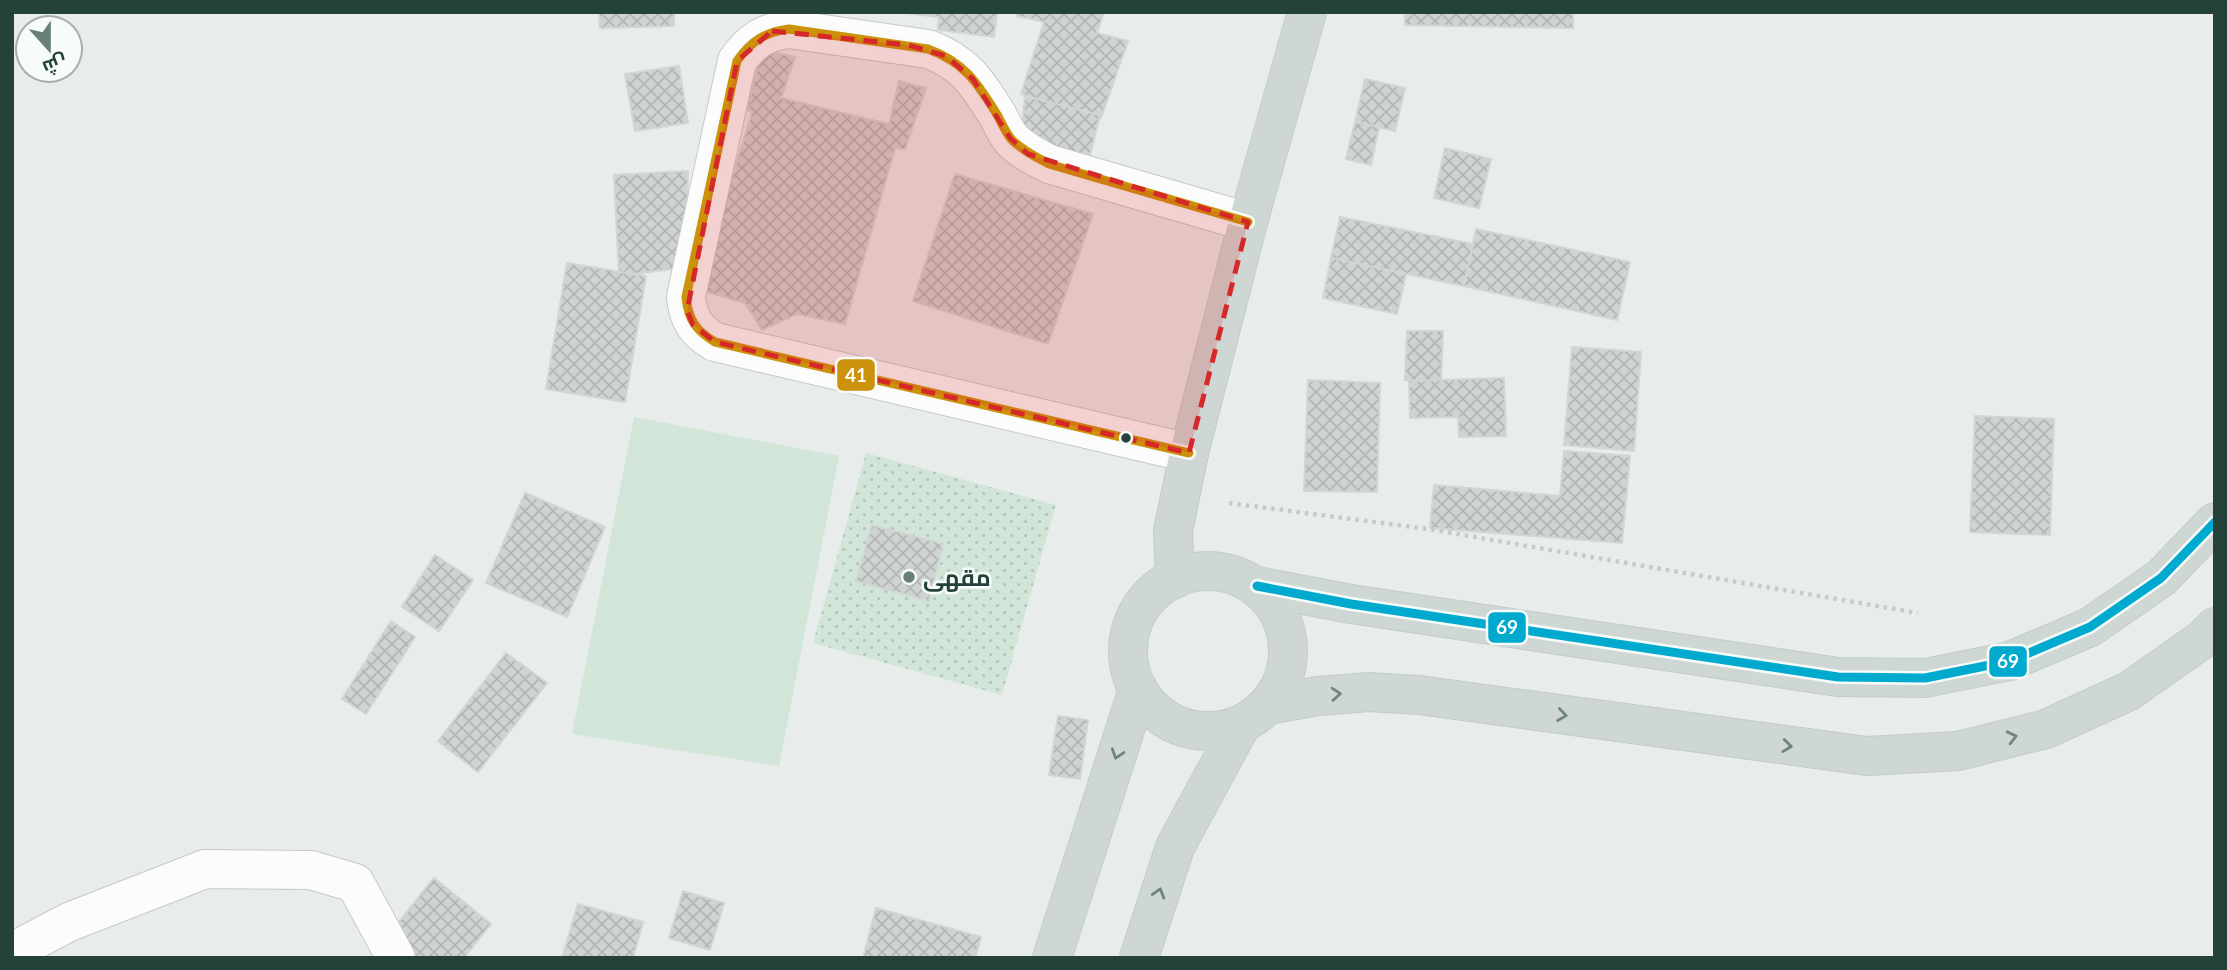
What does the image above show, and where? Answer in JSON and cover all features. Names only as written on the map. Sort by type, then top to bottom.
[{"type":"main road","points":[[1175,579],[1173,531],[1189,453],[1248,222],[1307,12]]},
{"type":"main road","points":[[2215,522],[2161,578],[2090,627],[2010,661],[1924,678],[1838,677],[1339,602],[1257,586],[1217,571],[1195,572],[1175,579],[1153,593],[1137,614],[1129,639],[1129,665],[1138,689],[1152,708],[1171,723],[1194,731],[1218,731],[1255,715],[1318,696],[1369,692],[1867,756],[1958,751],[2046,729],[2129,691],[2203,639],[2215,626]]},
{"type":"main road","points":[[1139,958],[1175,847],[1255,715],[1285,676],[1288,643],[1279,612],[1257,586]]},
{"type":"main road","points":[[1052,958],[1138,689]]},
{"type":"street","points":[[1189,453],[715,342],[703,335],[693,325],[687,311],[686,297],[737,61],[756,39],[772,31],[789,29],[928,49],[946,55],[963,67],[982,91],[1010,138],[1028,154],[1049,164],[1248,222]]},
{"type":"street","points":[[12,952],[69,922],[205,869],[311,870],[355,883],[396,958]]},
{"type":"path","points":[[1180,496],[1428,529],[1918,613]]},
{"type":"highlighted area","points":[[772,31],[908,45],[946,56],[973,79],[1010,138],[1028,154],[1248,222],[1189,453],[715,342],[693,325],[687,311],[737,61]]},
{"type":"green space","points":[[634,417],[839,456],[779,766],[572,734]]},
{"type":"green space","points":[[866,453],[1056,505],[1002,695],[813,643]]},
{"type":"building","points":[[599,12],[674,12],[674,26],[600,28]]},
{"type":"building","points":[[897,12],[997,12],[994,37],[938,30],[939,17]]},
{"type":"building","points":[[1018,12],[1104,12],[1097,33],[1128,41],[1101,118],[1021,94],[1044,22],[1017,16]]},
{"type":"building","points":[[1405,12],[1573,12],[1573,28],[1405,25]]},
{"type":"building","points":[[762,50],[795,57],[781,98],[889,124],[899,81],[926,88],[905,149],[895,148],[845,324],[797,314],[762,330],[745,303],[697,289],[752,113],[747,110]]},
{"type":"building","points":[[679,66],[688,123],[635,131],[625,74]]},
{"type":"building","points":[[1365,79],[1405,88],[1395,131],[1355,122]]},
{"type":"building","points":[[1025,96],[1100,115],[1087,167],[1021,139]]},
{"type":"building","points":[[1355,122],[1379,127],[1371,165],[1346,159]]},
{"type":"building","points":[[1445,148],[1491,159],[1479,208],[1434,198]]},
{"type":"building","points":[[688,171],[686,267],[619,276],[614,175]]},
{"type":"building","points":[[955,174],[1093,214],[1048,344],[913,301]]},
{"type":"building","points":[[1340,217],[1473,244],[1464,286],[1331,258]]},
{"type":"building","points":[[1476,229],[1630,262],[1617,320],[1464,286]]},
{"type":"building","points":[[1331,258],[1406,274],[1397,314],[1323,298]]},
{"type":"building","points":[[567,263],[646,276],[625,402],[546,389]]},
{"type":"building","points":[[1407,331],[1443,331],[1441,381],[1405,380]]},
{"type":"building","points":[[1572,347],[1641,352],[1634,451],[1564,445]]},
{"type":"building","points":[[1504,378],[1506,436],[1459,437],[1458,417],[1410,418],[1409,381]]},
{"type":"building","points":[[1308,380],[1380,383],[1377,492],[1304,491]]},
{"type":"building","points":[[1975,416],[2054,419],[2050,535],[1970,532]]},
{"type":"building","points":[[1564,451],[1630,456],[1622,543],[1430,528],[1434,485],[1560,496]]},
{"type":"building","points":[[525,493],[605,527],[567,617],[486,583]]},
{"type":"building","points":[[872,525],[943,544],[929,601],[856,581]]},
{"type":"building","points":[[435,555],[473,580],[439,631],[402,607]]},
{"type":"building","points":[[391,621],[415,637],[366,714],[342,699]]},
{"type":"building","points":[[506,653],[547,683],[478,772],[438,741]]},
{"type":"building","points":[[1058,716],[1088,720],[1080,779],[1049,775]]},
{"type":"building","points":[[434,878],[491,924],[464,958],[409,958],[385,939]]},
{"type":"building","points":[[683,891],[724,903],[710,950],[669,938]]},
{"type":"building","points":[[578,904],[643,922],[633,958],[562,958]]},
{"type":"building","points":[[876,908],[981,937],[975,958],[863,958]]},
{"type":"transit line","name":"41","points":[[1189,453],[715,342],[703,333],[691,318],[686,297],[737,61],[759,39],[773,32],[789,29],[928,49],[962,68],[984,94],[1012,140],[1039,159],[1248,222]]},
{"type":"transit line","name":"69","points":[[1257,586],[1351,604],[1838,677],[1925,678],[2010,661],[2090,627],[2161,578],[2215,522]]},
{"type":"place","name":"مقهى","points":[[909,577]]}]
